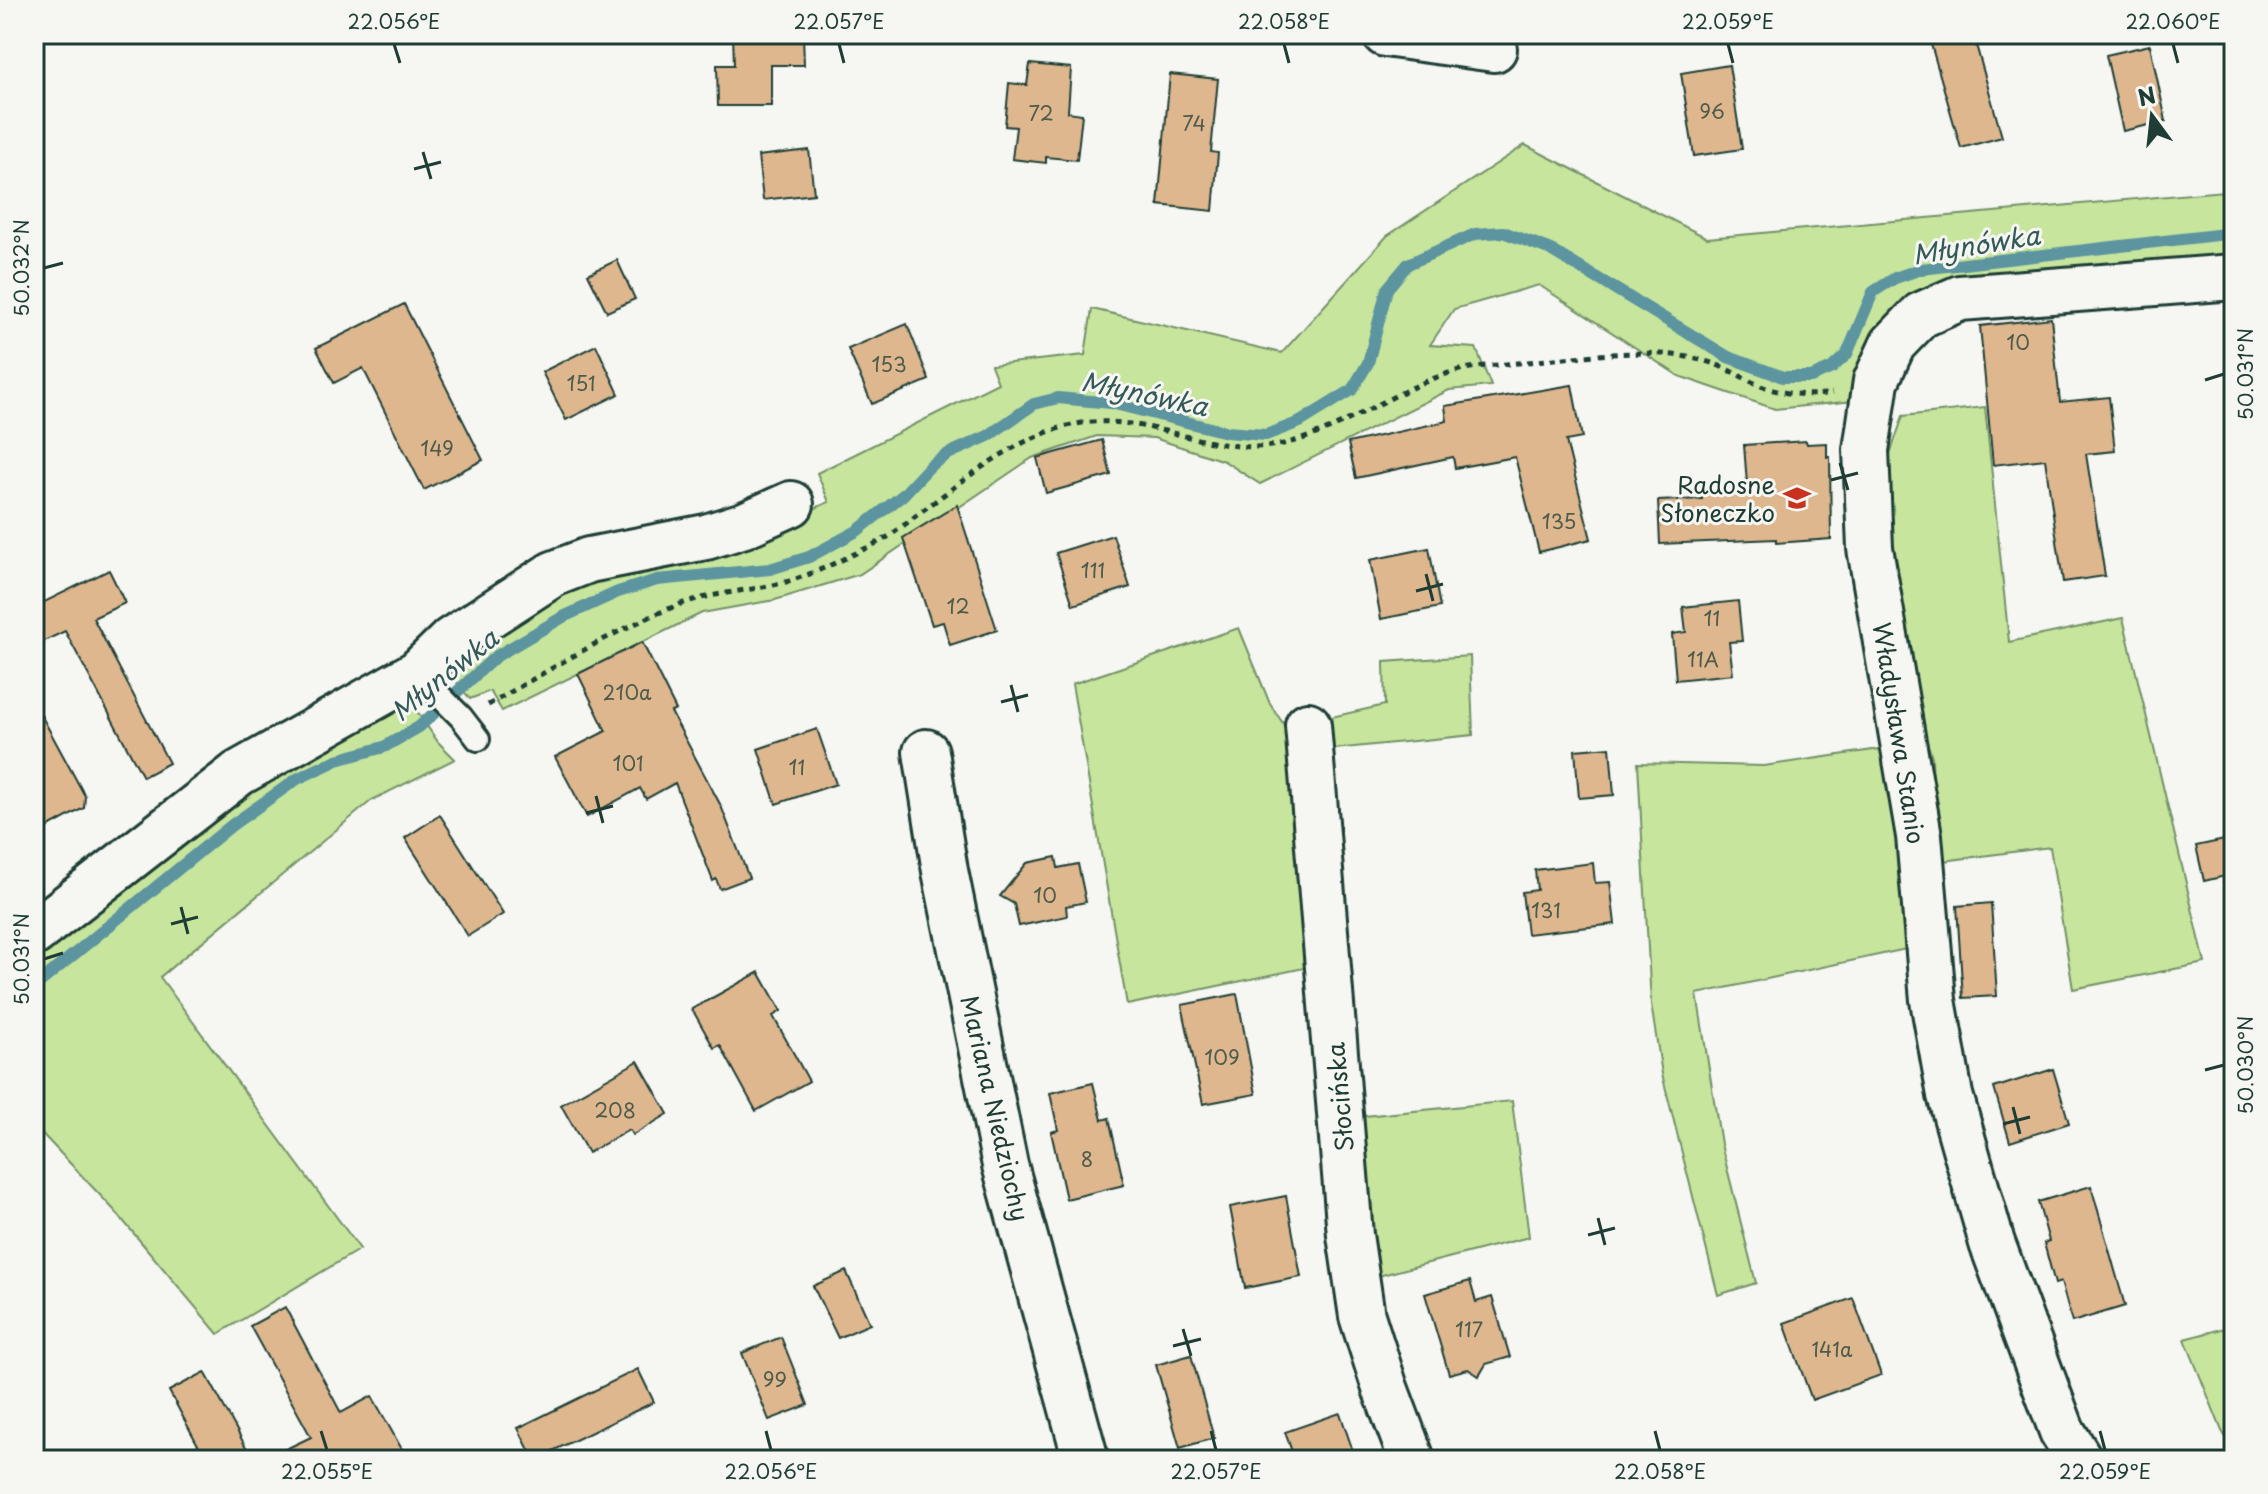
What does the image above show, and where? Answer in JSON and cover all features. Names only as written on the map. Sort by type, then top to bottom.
[{"type":"street","points":[[1385,34],[1494,49]]},
{"type":"street","name":"Władysława Stanio","points":[[2080,1460],[2057,1419],[1992,1243],[1947,1082],[1933,1000],[1919,836],[1870,548],[1866,450],[1876,381],[1893,344],[1921,315],[1960,298],[2234,277]]},
{"type":"street","points":[[34,933],[239,773],[422,679],[451,640],[518,595],[567,568],[589,560],[706,537],[744,525],[791,504]]},
{"type":"street","name":"Słocińska","points":[[1308,725],[1349,1220],[1358,1289],[1362,1316],[1412,1460]]},
{"type":"street","name":"Mariana Niedziochy","points":[[926,752],[945,871],[1005,1165],[1086,1460]]},
{"type":"lane","points":[[422,679],[461,717],[478,739]]},
{"type":"path","points":[[461,717],[581,652],[671,608],[710,594],[789,581],[885,539],[1016,444],[1043,433],[1080,424],[1114,423],[1260,449],[1324,430],[1452,371],[1614,355],[1661,354],[1701,359],[1737,372],[1763,387],[1794,393],[1824,394],[1876,381]]},
{"type":"green space","points":[[1525,145],[1707,238],[2234,190],[2234,258],[1963,281],[1854,401],[1775,409],[1679,376],[1539,285],[1454,309],[1430,345],[1476,348],[1491,386],[1449,390],[1260,484],[1224,461],[1154,438],[1097,436],[1032,458],[860,574],[775,600],[702,613],[502,711],[490,691],[470,699],[444,666],[577,580],[740,542],[829,502],[817,473],[998,383],[991,365],[1085,355],[1092,309],[1282,353],[1387,236]]},
{"type":"green space","points":[[1985,407],[2009,642],[2123,618],[2205,963],[2073,989],[2050,847],[1935,862],[1932,757],[1904,672],[1886,572],[1886,466],[1903,416]]},
{"type":"green space","points":[[1239,628],[1270,704],[1291,735],[1309,967],[1127,1005],[1072,684]]},
{"type":"green space","points":[[1470,656],[1473,735],[1325,750],[1327,718],[1385,705],[1384,662]]},
{"type":"green space","points":[[410,701],[438,742],[455,759],[372,800],[160,977],[360,1249],[218,1334],[115,1211],[34,1125],[34,952],[257,785]]},
{"type":"green space","points":[[1887,748],[1911,948],[1697,994],[1721,1144],[1756,1283],[1718,1295],[1662,1074],[1651,1004],[1638,763],[1764,766]]},
{"type":"green space","points":[[1512,1101],[1529,1237],[1378,1276],[1355,1117]]},
{"type":"green space","points":[[2229,1327],[2234,1337],[2234,1451],[2222,1431],[2185,1339]]},
{"type":"building","points":[[733,34],[803,34],[804,65],[771,65],[771,106],[718,106],[717,65],[734,65]]},
{"type":"building","points":[[1928,34],[1973,34],[2002,137],[1961,148]]},
{"type":"building","points":[[2150,45],[2166,121],[2123,131],[2106,55]]},
{"type":"building","points":[[1030,64],[1071,68],[1068,112],[1082,114],[1077,160],[1046,157],[1046,163],[1012,159],[1016,127],[1005,126],[1009,83],[1027,85]]},
{"type":"building","points":[[1729,65],[1742,149],[1694,156],[1681,73]]},
{"type":"building","points":[[1170,74],[1218,79],[1211,152],[1218,153],[1213,211],[1158,205]]},
{"type":"building","points":[[809,150],[814,194],[763,200],[758,156]]},
{"type":"building","points":[[617,260],[635,299],[607,312],[588,274]]},
{"type":"building","points":[[404,304],[483,460],[424,490],[363,368],[334,383],[316,348]]},
{"type":"building","points":[[2051,318],[2060,402],[2109,397],[2115,451],[2086,454],[2105,576],[2063,582],[2045,459],[1993,465],[1980,326]]},
{"type":"building","points":[[907,324],[929,380],[872,404],[848,349]]},
{"type":"building","points":[[596,345],[619,394],[566,420],[542,372]]},
{"type":"building","points":[[1572,385],[1582,438],[1566,441],[1591,539],[1539,552],[1515,457],[1455,468],[1453,457],[1356,478],[1348,443],[1447,421],[1445,406]]},
{"type":"building","points":[[1102,440],[1111,475],[1046,493],[1037,458]]},
{"type":"building","points":[[1806,441],[1807,444],[1827,443],[1827,457],[1830,457],[1831,539],[1660,544],[1658,501],[1702,499],[1701,485],[1747,484],[1744,445]]},
{"type":"building","points":[[957,505],[997,630],[950,645],[943,622],[932,625],[903,538]]},
{"type":"building","points":[[1113,535],[1130,587],[1073,605],[1056,553]]},
{"type":"building","points":[[1429,548],[1440,607],[1381,619],[1370,560]]},
{"type":"building","points":[[109,570],[125,603],[93,618],[169,763],[143,777],[65,631],[34,646],[34,607]]},
{"type":"building","points":[[1738,601],[1742,641],[1729,642],[1733,674],[1676,680],[1672,634],[1686,632],[1683,607]]},
{"type":"building","points":[[642,642],[676,710],[671,712],[721,806],[749,878],[720,889],[716,879],[713,881],[675,783],[646,799],[640,788],[587,817],[555,757],[606,731],[578,674]]},
{"type":"building","points":[[34,702],[85,796],[84,808],[34,835]]},
{"type":"building","points":[[817,729],[836,784],[776,804],[758,749]]},
{"type":"building","points":[[1610,747],[1614,795],[1579,798],[1575,750]]},
{"type":"building","points":[[440,815],[503,914],[468,936],[405,838]]},
{"type":"building","points":[[2234,838],[2234,874],[2204,881],[2196,846]]},
{"type":"building","points":[[1056,857],[1058,868],[1078,864],[1086,902],[1066,906],[1067,916],[1019,926],[1014,904],[1000,896],[1027,863]]},
{"type":"building","points":[[1593,863],[1595,883],[1610,882],[1615,924],[1527,934],[1522,892],[1537,890],[1535,870]]},
{"type":"building","points":[[1991,903],[1997,996],[1963,998],[1957,906]]},
{"type":"building","points":[[759,972],[781,1011],[773,1016],[809,1081],[756,1111],[720,1045],[714,1048],[692,1009]]},
{"type":"building","points":[[1237,994],[1256,1094],[1203,1104],[1182,1005]]},
{"type":"building","points":[[638,1061],[668,1114],[633,1135],[629,1130],[588,1153],[561,1105]]},
{"type":"building","points":[[2053,1069],[2069,1123],[2010,1142],[1994,1088]]},
{"type":"building","points":[[1093,1083],[1102,1120],[1109,1118],[1124,1185],[1066,1199],[1051,1132],[1058,1130],[1050,1093]]},
{"type":"building","points":[[2091,1186],[2125,1306],[2072,1322],[2061,1282],[2055,1284],[2044,1243],[2049,1241],[2038,1202]]},
{"type":"building","points":[[1286,1196],[1301,1277],[1245,1288],[1230,1207]]},
{"type":"building","points":[[846,1271],[870,1324],[838,1338],[813,1286]]},
{"type":"building","points":[[1470,1281],[1476,1302],[1492,1297],[1510,1357],[1486,1364],[1479,1376],[1468,1369],[1449,1374],[1425,1294]]},
{"type":"building","points":[[1853,1298],[1881,1375],[1812,1400],[1784,1323]]},
{"type":"building","points":[[285,1307],[341,1413],[372,1396],[408,1460],[263,1460],[311,1437],[250,1326]]},
{"type":"building","points":[[781,1337],[808,1405],[769,1420],[742,1353]]},
{"type":"building","points":[[1191,1355],[1214,1438],[1180,1448],[1156,1365]]},
{"type":"building","points":[[638,1369],[654,1402],[534,1460],[518,1428]]},
{"type":"building","points":[[205,1372],[253,1460],[206,1460],[169,1391]]},
{"type":"building","points":[[1340,1413],[1356,1460],[1295,1460],[1285,1432]]},
{"type":"waterway","name":"Młynówka","points":[[34,987],[232,825],[297,779],[337,760],[384,747],[419,727],[495,657],[563,617],[618,592],[657,580],[770,569],[809,557],[857,531],[903,495],[931,465],[988,436],[1034,404],[1058,398],[1111,403],[1226,432],[1266,435],[1300,422],[1352,390],[1368,363],[1387,289],[1408,264],[1475,234],[1503,232],[1549,249],[1728,357],[1783,377],[1811,377],[1832,368],[1847,354],[1873,292],[1895,278],[1921,269],[2234,233]]},
{"type":"place","name":"Radosne Słoneczko","points":[[1797,498]]}]
